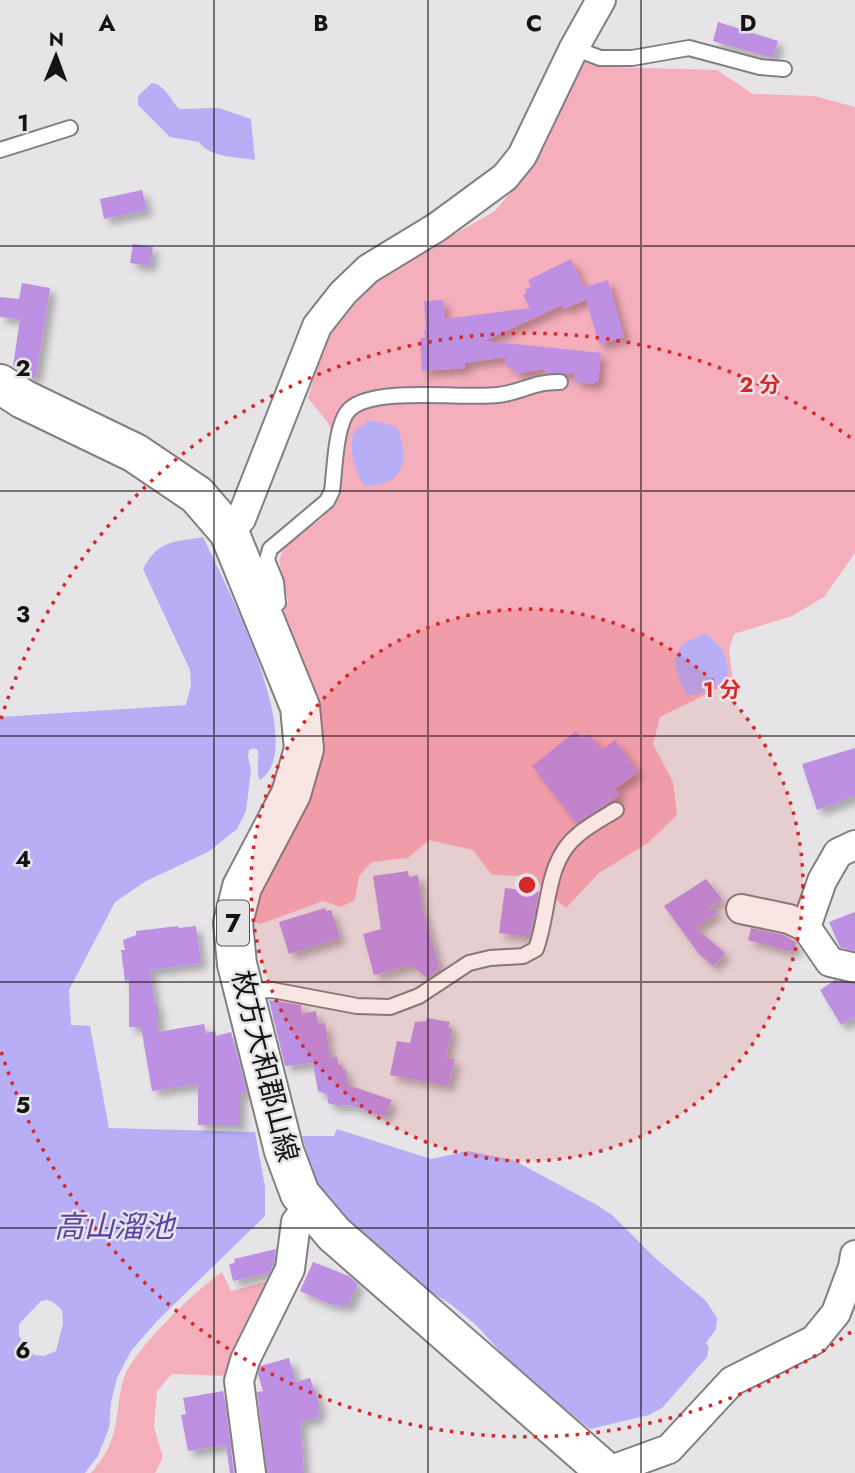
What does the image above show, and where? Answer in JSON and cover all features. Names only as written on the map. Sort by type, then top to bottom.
[{"type":"main road","name":"枚方大和郡山線","points":[[0,384],[23,399],[135,453],[197,495],[229,532],[300,706],[304,750],[291,794],[242,887],[233,923],[237,964],[284,1151],[300,1194],[334,1234],[607,1472]]},
{"type":"street","points":[[229,532],[241,519],[317,326],[342,293],[368,269],[436,227],[505,177],[522,156],[573,48],[601,0]]},
{"type":"street","points":[[806,927],[822,881],[838,853],[855,845]]},
{"type":"street","points":[[741,909],[789,919],[806,927],[830,962],[855,968]]},
{"type":"street","points":[[251,1473],[239,1381],[245,1360],[290,1269],[296,1222],[309,1205]]},
{"type":"street","points":[[607,1472],[669,1449],[732,1381],[814,1340],[836,1313],[855,1255]]},
{"type":"lane","points":[[573,48],[600,58],[632,58],[689,48],[760,67],[785,69]]},
{"type":"lane","points":[[0,150],[70,128]]},
{"type":"lane","points":[[263,615],[278,603],[276,582],[267,560],[270,550],[327,501],[332,491],[341,420],[352,407],[374,399],[415,394],[500,395],[543,381],[560,382]]},
{"type":"lane","points":[[244,991],[272,990],[357,1006],[390,1007],[419,996],[469,963],[490,958],[523,956],[536,949],[558,858],[577,835],[615,810]]},
{"type":"shaded area","points":[[584,62],[608,67],[717,70],[753,94],[814,96],[855,107],[855,553],[824,597],[792,616],[734,634],[729,650],[733,681],[660,717],[653,744],[673,782],[677,815],[648,843],[599,873],[566,908],[529,876],[492,875],[473,850],[429,840],[408,858],[372,862],[359,876],[355,900],[341,907],[323,901],[261,924],[249,920],[250,900],[308,787],[281,619],[288,601],[279,560],[285,546],[322,518],[337,500],[343,456],[328,423],[308,398],[323,343],[369,287],[408,261],[495,211],[545,146]]},
{"type":"shaded area","points":[[222,1272],[231,1291],[281,1278],[232,1376],[172,1374],[157,1391],[154,1427],[163,1458],[155,1473],[91,1473],[111,1441],[124,1378],[130,1366],[167,1321]]},
{"type":"water","points":[[152,83],[164,90],[179,109],[219,108],[251,119],[255,160],[217,154],[199,142],[170,137],[138,105],[138,96]]},
{"type":"water","points":[[370,420],[397,427],[403,460],[396,476],[389,481],[365,486],[355,467],[352,439],[353,432]]},
{"type":"water","name":"高山溜池","points":[[203,537],[243,623],[270,699],[275,734],[273,762],[260,780],[258,750],[249,750],[251,770],[246,811],[237,829],[208,852],[146,881],[115,902],[69,990],[71,1025],[90,1026],[109,1128],[255,1132],[265,1187],[265,1216],[157,1321],[131,1351],[117,1378],[111,1402],[109,1428],[98,1456],[85,1473],[0,1473],[0,717],[186,705],[191,685],[190,670],[143,569],[161,547]],"holes":[[[41,1301],[53,1302],[62,1310],[63,1324],[56,1351],[44,1356],[34,1355],[19,1336],[19,1324]]]},
{"type":"water","points":[[706,634],[724,654],[727,680],[696,695],[687,695],[678,674],[676,657],[685,643]]},
{"type":"water","points":[[337,1129],[431,1159],[468,1151],[513,1160],[597,1205],[612,1215],[654,1257],[706,1301],[717,1318],[716,1329],[706,1343],[709,1348],[707,1357],[662,1408],[649,1415],[590,1429],[516,1369],[476,1325],[449,1303],[425,1289],[333,1209],[314,1176],[302,1136],[334,1136]]},
{"type":"building","points":[[718,22],[778,41],[773,58],[713,41]]},
{"type":"building","points":[[142,190],[147,210],[104,219],[100,199]]},
{"type":"building","points":[[133,244],[153,247],[150,266],[130,263]]},
{"type":"building","points":[[571,259],[584,287],[608,280],[624,337],[599,344],[586,299],[564,309],[562,305],[484,341],[601,353],[598,382],[574,382],[575,374],[546,373],[544,369],[515,374],[514,367],[507,368],[505,357],[465,363],[465,368],[422,371],[420,338],[425,338],[426,330],[424,301],[443,300],[445,319],[530,308],[523,295],[527,293],[525,289],[531,287],[528,280]]},
{"type":"building","points":[[22,283],[50,288],[36,378],[29,377],[13,366],[20,319],[0,317],[0,297],[19,299]]},
{"type":"building","points":[[576,731],[582,739],[589,734],[602,750],[615,740],[638,772],[615,789],[620,795],[577,824],[532,766]]},
{"type":"building","points":[[855,748],[855,796],[817,810],[802,764]]},
{"type":"building","points":[[408,871],[409,877],[418,875],[422,906],[439,966],[428,979],[411,965],[374,975],[363,934],[381,929],[373,876]]},
{"type":"building","points":[[706,879],[722,899],[709,908],[719,911],[696,928],[725,953],[713,966],[699,954],[664,906]]},
{"type":"building","points":[[505,888],[539,892],[530,937],[499,933]]},
{"type":"building","points":[[325,908],[326,911],[331,910],[340,938],[289,954],[279,922]]},
{"type":"building","points":[[855,912],[855,951],[840,947],[829,922]]},
{"type":"building","points":[[196,926],[201,963],[150,970],[155,1005],[158,1005],[158,1032],[204,1024],[206,1033],[215,1031],[216,1036],[231,1032],[247,1092],[240,1094],[240,1125],[198,1125],[198,1084],[152,1091],[141,1027],[129,1027],[129,980],[125,981],[121,950],[125,950],[123,940],[136,935],[136,931]]},
{"type":"building","points":[[751,928],[784,935],[797,943],[793,952],[748,940]]},
{"type":"building","points":[[835,980],[855,984],[855,1017],[841,1025],[820,990]]},
{"type":"building","points":[[269,1000],[301,1005],[301,1014],[316,1011],[318,1024],[325,1023],[330,1058],[337,1057],[338,1065],[342,1065],[343,1070],[346,1070],[348,1085],[392,1100],[385,1117],[349,1105],[328,1103],[327,1094],[318,1091],[313,1063],[285,1066]]},
{"type":"building","points":[[427,1018],[450,1022],[448,1028],[452,1029],[446,1058],[455,1059],[448,1086],[390,1075],[397,1041],[410,1043],[415,1022],[426,1021]]},
{"type":"building","points":[[276,1249],[274,1264],[269,1273],[233,1281],[229,1264],[235,1263],[234,1259]]},
{"type":"building","points":[[313,1262],[349,1276],[358,1284],[349,1304],[330,1304],[300,1291]]},
{"type":"building","points":[[289,1358],[296,1382],[310,1378],[321,1409],[318,1410],[319,1417],[301,1421],[304,1473],[267,1473],[257,1392],[263,1391],[258,1374],[260,1366]]},
{"type":"building","points":[[223,1391],[234,1473],[230,1473],[226,1445],[188,1451],[181,1415],[186,1414],[183,1398]]}]
